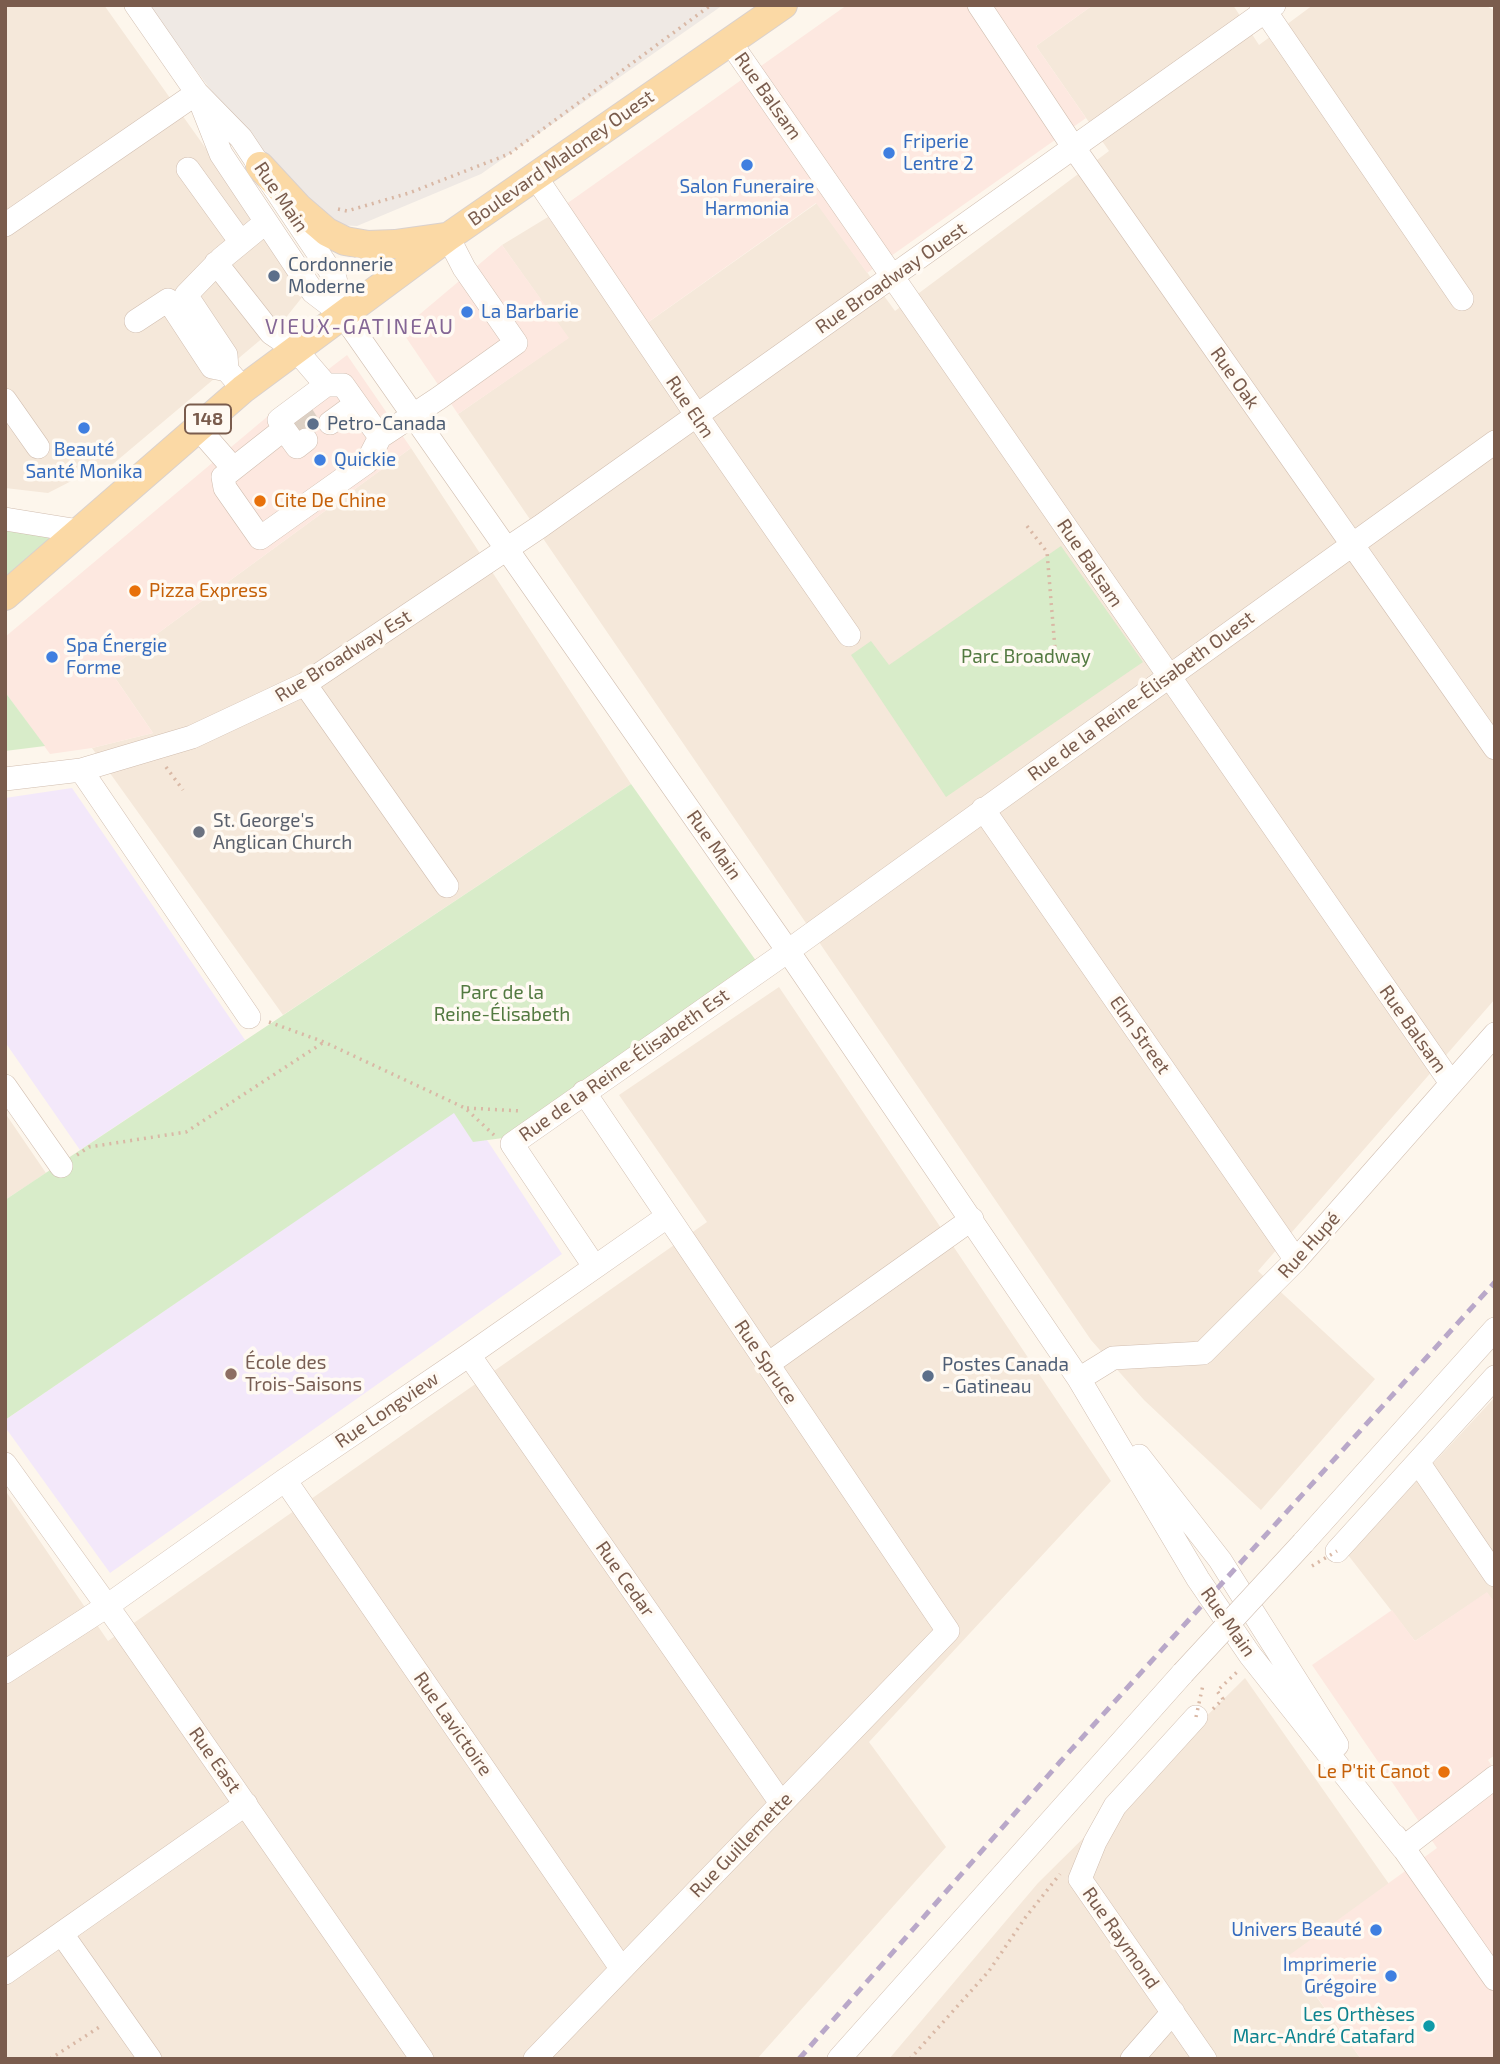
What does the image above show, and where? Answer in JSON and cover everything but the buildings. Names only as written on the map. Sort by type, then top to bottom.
[{"type":"main road","name":"Boulevard Maloney Ouest","points":[[343,315],[447,236],[783,5]]},
{"type":"main road","points":[[252,177],[298,207],[327,232],[345,242],[395,244],[447,236]]},
{"type":"main road","name":"148","points":[[5,596],[198,428],[235,379],[296,350],[343,315]]},
{"type":"street","name":"Rue Main","points":[[136,5],[197,93],[241,138],[266,222],[313,292],[343,315],[789,951],[1079,1378],[1220,1560],[1404,1848],[1495,1979]]},
{"type":"street","name":"Rue Oak","points":[[979,5],[1074,148],[1495,748]]},
{"type":"street","points":[[1267,7],[1462,299]]},
{"type":"street","name":"Rue Broadway Ouest","points":[[507,548],[1074,148],[1267,7]]},
{"type":"street","name":"Rue Balsam","points":[[730,42],[1167,677],[1451,1083]]},
{"type":"street","points":[[5,225],[197,93]]},
{"type":"street","points":[[188,169],[240,241]]},
{"type":"street","name":"Rue Elm","points":[[535,176],[696,416],[849,635]]},
{"type":"street","name":"Rue Main","points":[[252,177],[335,278],[343,315]]},
{"type":"street","points":[[217,209],[252,177]]},
{"type":"street","points":[[235,379],[226,355],[186,295],[240,241],[266,222]]},
{"type":"street","points":[[380,437],[343,385],[326,385],[279,420],[294,433],[233,468],[222,477],[225,488],[260,538],[367,462],[380,437],[516,343],[464,268],[447,236]]},
{"type":"street","points":[[216,263],[271,333],[296,350],[326,385]]},
{"type":"street","points":[[136,321],[167,300],[212,367],[235,379]]},
{"type":"street","points":[[326,418],[352,398]]},
{"type":"street","points":[[5,400],[38,447]]},
{"type":"street","points":[[198,428],[233,468]]},
{"type":"street","name":"Rue de la Reine-Élisabeth Ouest","points":[[789,951],[1495,442]]},
{"type":"street","points":[[5,519],[79,531]]},
{"type":"street","name":"Rue Broadway Est","points":[[5,779],[80,770],[192,737],[305,684],[507,548]]},
{"type":"street","points":[[305,684],[447,886]]},
{"type":"street","points":[[80,770],[249,1017]]},
{"type":"street","name":"Elm Street","points":[[983,809],[1296,1261]]},
{"type":"street","name":"Rue de la Reine-Élisabeth Est","points":[[594,1266],[512,1143],[789,951]]},
{"type":"street","name":"Rue Hupé","points":[[1079,1378],[1113,1358],[1203,1353],[1296,1261],[1495,1034]]},
{"type":"street","points":[[5,1086],[61,1166]]},
{"type":"street","name":"Rue Spruce","points":[[584,1092],[948,1631]]},
{"type":"street","name":"Rue Longview","points":[[5,1672],[107,1606],[668,1216]]},
{"type":"street","points":[[768,1364],[972,1219]]},
{"type":"street","points":[[839,2059],[1183,1673],[1495,1329]]},
{"type":"street","name":"Rue Cedar","points":[[469,1355],[781,1803]]},
{"type":"street","points":[[1338,1551],[1495,1377]]},
{"type":"street","points":[[1418,1462],[1495,1575]]},
{"type":"street","name":"Rue East","points":[[5,1464],[246,1804],[422,2059]]},
{"type":"street","name":"Rue Lavictoire","points":[[285,1480],[621,1968]]},
{"type":"street","name":"Rue Guillemette","points":[[535,2059],[948,1631]]},
{"type":"street","name":"Rue Raymond","points":[[1202,1718],[1115,1806],[1080,1879],[1205,2059]]},
{"type":"street","points":[[1404,1848],[1495,1777]]},
{"type":"street","points":[[5,1973],[246,1804]]},
{"type":"street","points":[[62,1934],[150,2059]]},
{"type":"street","points":[[1132,2059],[1173,2012]]},
{"type":"path","points":[[327,207],[347,211],[409,194],[509,154],[711,5]]},
{"type":"path","points":[[1027,526],[1047,552],[1055,649]]},
{"type":"path","points":[[152,749],[183,790]]},
{"type":"path","points":[[249,1017],[280,1024],[324,1042],[465,1108],[493,1134],[512,1143]]},
{"type":"path","points":[[61,1166],[89,1147],[186,1132],[324,1042]]},
{"type":"path","points":[[465,1108],[527,1112],[542,1122]]},
{"type":"path","points":[[1202,1718],[1223,1699],[1217,1691],[1241,1668]]},
{"type":"path","points":[[910,2059],[989,1971],[1025,1918],[1062,1871],[1089,1857]]},
{"type":"path","points":[[50,2059],[118,2014]]},
{"type":"shaded area","points":[[5,5],[104,5],[307,291],[284,320],[113,464],[91,471],[48,493],[5,488]]},
{"type":"shaded area","points":[[148,5],[723,5],[481,174],[357,226],[318,224],[224,108]]},
{"type":"shaded area","points":[[847,5],[1093,5],[1036,46],[1086,118],[867,273],[816,203],[633,333],[548,217]]},
{"type":"shaded area","points":[[1093,5],[1233,5],[1259,45],[1313,5],[1485,5],[1495,11],[1495,999],[1258,1271],[1375,1379],[1261,1510],[1144,1400],[1091,1340],[458,414],[568,338],[502,245],[548,217],[633,333],[817,203],[895,311],[1109,151],[1036,46]]},
{"type":"shaded area","points":[[502,245],[569,338],[458,414],[401,330]]},
{"type":"shaded area","points":[[347,355],[411,448],[109,669],[153,733],[92,748],[50,754],[5,692],[5,637],[274,411]]},
{"type":"shaded area","points":[[411,448],[631,784],[283,1015],[92,748],[153,733],[109,669]]},
{"type":"shaded area","points":[[72,788],[245,1040],[80,1150],[5,1042],[5,798]]},
{"type":"shaded area","points":[[779,987],[1111,1481],[869,1742],[946,1847],[757,2059],[5,2059],[5,1490],[108,1641],[707,1222],[619,1095]]},
{"type":"shaded area","name":"École des Trois-Saisons","points":[[454,1112],[473,1141],[487,1140],[562,1254],[110,1573],[5,1427],[5,1420]]},
{"type":"shaded area","points":[[5,1113],[46,1173],[5,1200]]},
{"type":"shaded area","points":[[1495,1397],[1495,1603],[1487,1593],[1415,1641],[1348,1555]]},
{"type":"shaded area","points":[[1487,1592],[1495,1603],[1495,1755],[1488,1760],[1495,1771],[1495,2059],[1361,2059],[1288,1956],[1437,1848],[1312,1665],[1392,1610],[1415,1641]]},
{"type":"shaded area","points":[[1245,1678],[1389,1884],[1288,1957],[1361,2059],[889,2059],[1038,1883]]},
{"type":"green space","points":[[5,519],[79,531],[5,596]]},
{"type":"green space","name":"Parc Broadway","points":[[1061,546],[1143,662],[946,797],[851,655],[871,641],[889,665]]},
{"type":"green space","points":[[5,692],[45,746],[5,751]]},
{"type":"green space","name":"Parc de la Reine-Élisabeth","points":[[631,784],[759,965],[503,1138],[473,1142],[454,1113],[5,1420],[5,1200]]},
{"type":"tunnel","points":[[297,428],[322,412]]},
{"type":"railway","points":[[799,2059],[1060,1762],[1495,1282]]},
{"type":"place","name":"Friperie Lentre 2","points":[[889,153]]},
{"type":"place","name":"Salon Funeraire Harmonia","points":[[747,165]]},
{"type":"place","name":"Cordonnerie Moderne","points":[[274,276]]},
{"type":"place","name":"La Barbarie","points":[[467,312]]},
{"type":"place","name":"Petro-Canada","points":[[313,424]]},
{"type":"place","name":"Beauté Santé Monika","points":[[84,428]]},
{"type":"place","name":"Quickie","points":[[320,460]]},
{"type":"place","name":"Cite De Chine","points":[[260,501]]},
{"type":"place","name":"Pizza Express","points":[[135,591]]},
{"type":"place","name":"Spa Énergie Forme","points":[[52,657]]},
{"type":"place","name":"St. George's Anglican Church","points":[[199,832]]},
{"type":"place","name":"École des Trois-Saisons","points":[[231,1374]]},
{"type":"place","name":"Postes Canada - Gatineau","points":[[928,1376]]},
{"type":"place","name":"Le P'tit Canot","points":[[1444,1772]]},
{"type":"place","name":"Univers Beauté","points":[[1376,1930]]},
{"type":"place","name":"Imprimerie Grégoire","points":[[1391,1976]]},
{"type":"place","name":"Les Orthèses Marc-André Catafard","points":[[1429,2026]]},
{"type":"district","name":"VIEUX-GATINEAU","points":[[360,327]]}]
